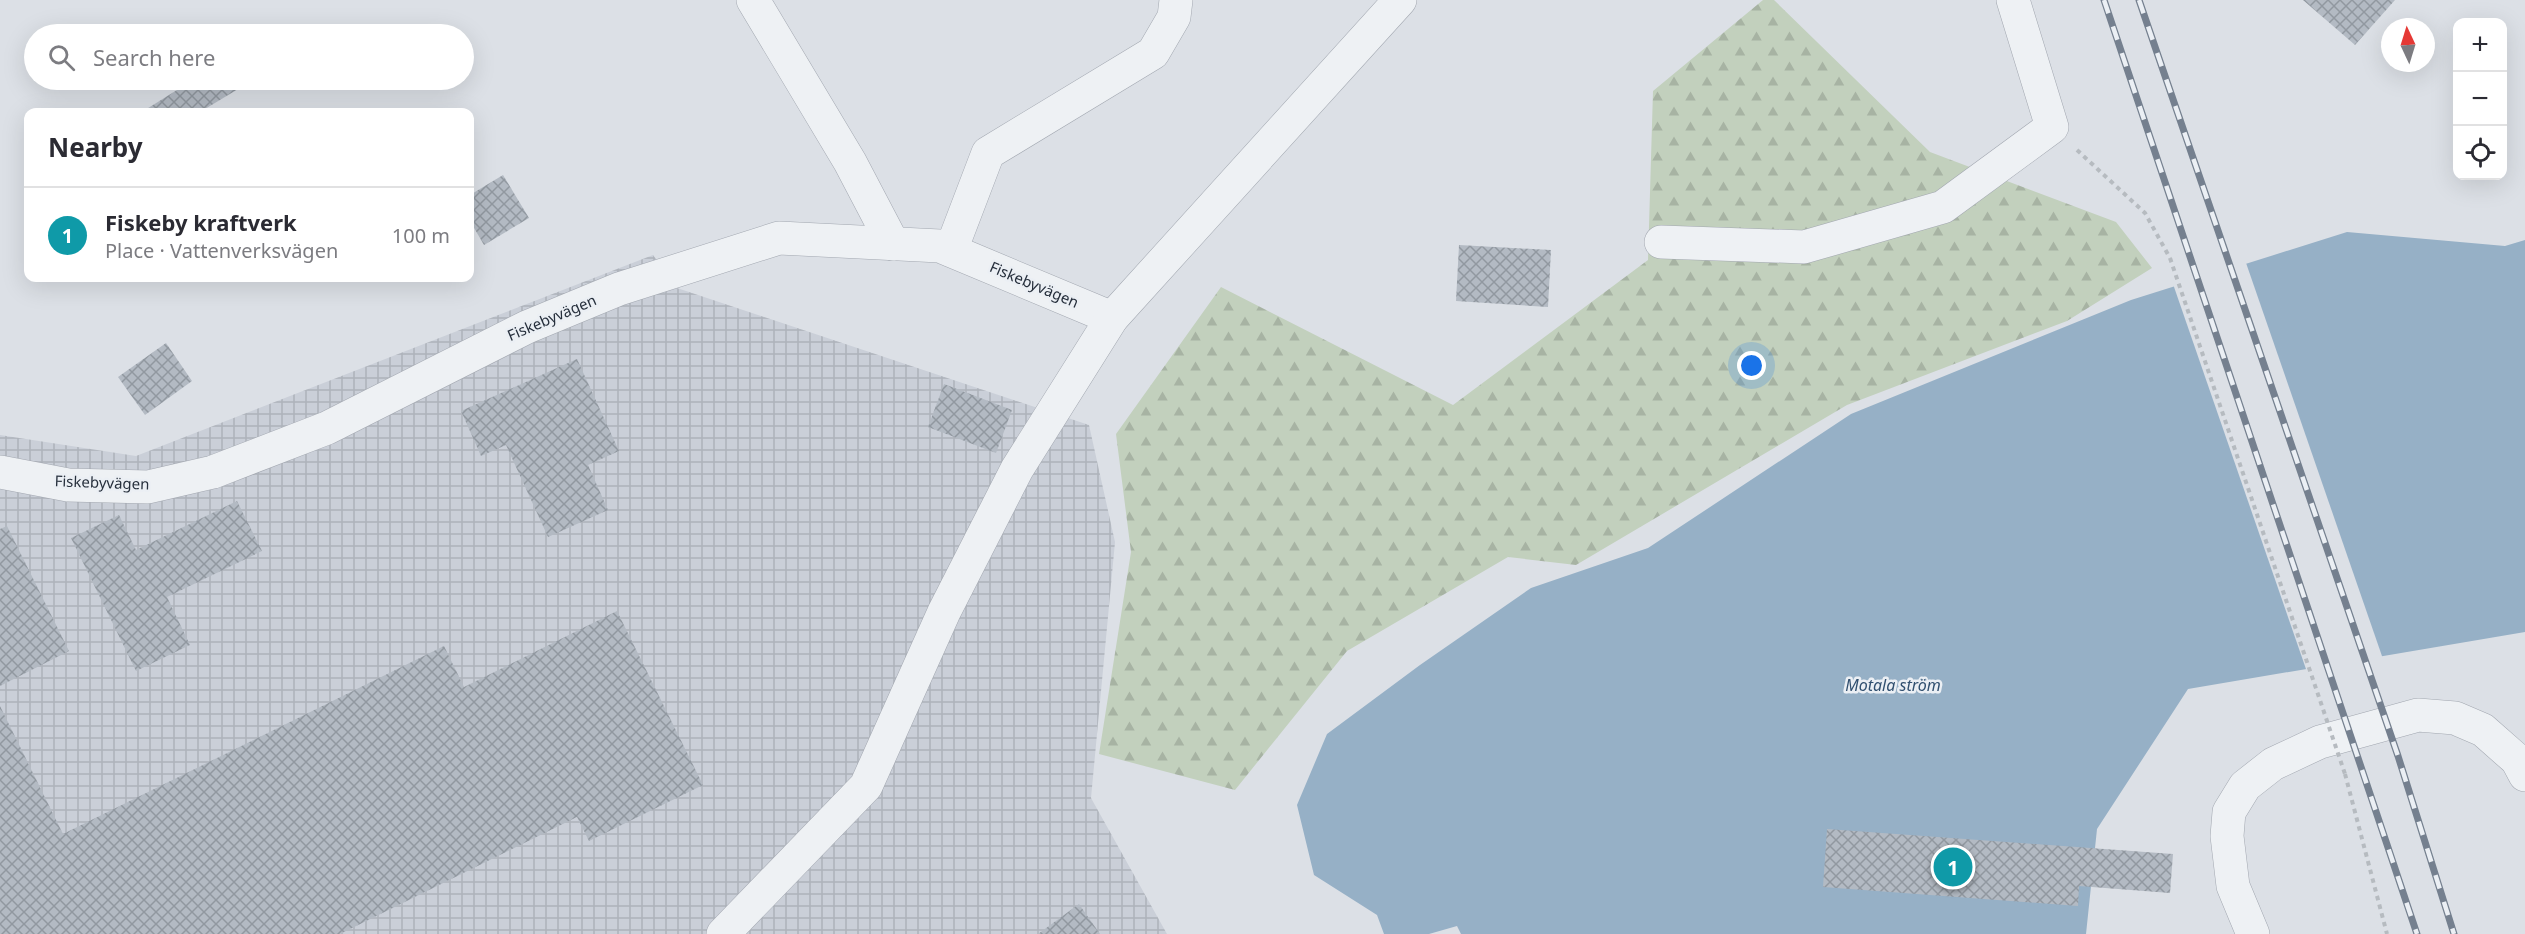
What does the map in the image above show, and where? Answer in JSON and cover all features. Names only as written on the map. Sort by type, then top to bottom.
[{"type":"street","points":[[753,0],[849,162],[893,244]]},
{"type":"street","points":[[951,250],[988,153],[1153,53],[1174,17],[1176,0]]},
{"type":"street","points":[[723,934],[866,786],[944,612],[1017,469],[1112,318],[1400,0]]},
{"type":"street","points":[[1660,242],[1804,247],[1943,207],[2052,127],[2013,0]]},
{"type":"street","name":"Fiskebyvägen","points":[[0,472],[68,485],[148,487],[213,472],[327,428],[527,327],[620,289],[779,238],[940,246],[1112,318]]},
{"type":"street","points":[[2253,934],[2233,886],[2227,836],[2229,812],[2245,786],[2273,764],[2320,742],[2418,715],[2455,718],[2483,730],[2517,760],[2525,776]]},
{"type":"path","points":[[2052,127],[2145,213],[2170,258],[2345,774],[2387,934]]},
{"type":"shaded area","points":[[653,255],[677,288],[1089,425],[1115,542],[1091,798],[1167,934],[0,934],[0,435],[136,456]]},
{"type":"green space","points":[[1763,0],[1774,0],[1930,152],[2116,222],[2152,268],[2067,321],[1847,405],[1576,565],[1508,557],[1347,651],[1235,790],[1099,754],[1131,552],[1116,434],[1221,287],[1453,405],[1648,260],[1653,91]]},
{"type":"water","name":"Motala ström","points":[[2347,232],[2505,246],[2525,240],[2525,632],[2188,689],[2097,829],[2086,934],[1461,934],[1457,926],[1429,934],[1384,934],[1377,915],[1314,875],[1297,805],[1327,734],[1420,665],[1531,588],[1648,548],[1851,414],[2131,300]]},
{"type":"pier","points":[[2245,260],[2383,659],[2307,672],[2173,284]]},
{"type":"building","points":[[2303,0],[2395,0],[2355,45]]},
{"type":"building","points":[[177,90],[236,90],[207,108],[148,108]]},
{"type":"building","points":[[503,175],[529,218],[484,245],[474,228],[474,193]]},
{"type":"building","points":[[1459,245],[1551,250],[1548,307],[1456,301]]},
{"type":"building","points":[[166,343],[192,381],[145,415],[118,377]]},
{"type":"building","points":[[577,359],[619,451],[588,465],[608,510],[548,537],[506,445],[481,456],[461,411]]},
{"type":"building","points":[[944,384],[1012,410],[996,453],[928,427]]},
{"type":"building","points":[[237,501],[262,551],[167,597],[190,645],[136,671],[71,538],[119,515],[136,550]]},
{"type":"building","points":[[7,526],[69,651],[0,686],[0,529]]},
{"type":"building","points":[[617,611],[703,785],[589,841],[577,817],[340,934],[0,934],[0,706],[63,834],[444,646],[464,687]]},
{"type":"building","points":[[1827,829],[2173,854],[2170,893],[2079,886],[2078,906],[1823,887]]},
{"type":"building","points":[[1079,904],[1100,934],[1038,934]]},
{"type":"railway","points":[[2104,0],[2417,934]]},
{"type":"railway","points":[[2139,0],[2398,756],[2454,934]]},
{"type":"place","name":"Fiskeby kraftverk","points":[[1953,867]]}]
